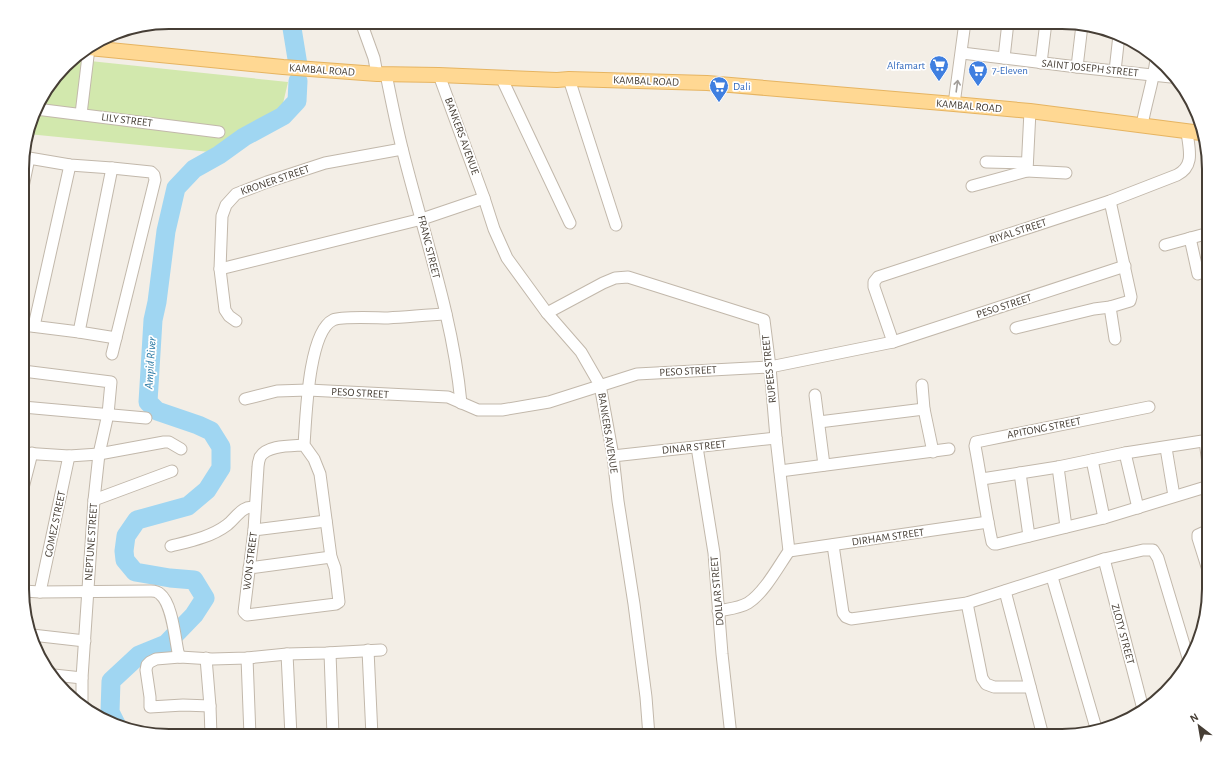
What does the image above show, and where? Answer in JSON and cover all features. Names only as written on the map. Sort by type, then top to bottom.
[{"type":"main road","name":"KAMBAL ROAD","points":[[98,49],[283,67],[381,74],[707,83],[954,104],[1142,125],[1194,133]]},
{"type":"street","name":"FRANC STREET","points":[[364,29],[374,58],[390,93],[402,149],[422,219],[446,314],[454,350],[460,403]]},
{"type":"street","points":[[954,104],[964,29]]},
{"type":"street","points":[[1004,58],[1007,29]]},
{"type":"street","points":[[1041,63],[1045,29]]},
{"type":"street","points":[[1077,67],[1081,30]]},
{"type":"street","points":[[1115,71],[1118,41]]},
{"type":"street","name":"SAINT JOSEPH STREET","points":[[962,53],[1166,76]]},
{"type":"street","points":[[81,114],[88,55]]},
{"type":"street","points":[[1142,125],[1155,65]]},
{"type":"street","name":"BANKERS AVENUE","points":[[439,75],[494,229],[508,258],[547,313],[581,352],[600,385],[613,456],[618,501],[634,604],[648,729]]},
{"type":"street","points":[[502,77],[570,223]]},
{"type":"street","points":[[570,79],[616,225]]},
{"type":"street","name":"LILY STREET","points":[[43,110],[219,132]]},
{"type":"street","points":[[1027,167],[1030,112]]},
{"type":"street","name":"RIYAL STREET","points":[[894,342],[874,287],[874,282],[878,277],[1110,201],[1177,175],[1184,171],[1188,165],[1194,133]]},
{"type":"street","name":"KRONER STREET","points":[[236,321],[228,316],[225,310],[220,269],[222,216],[226,205],[236,194],[267,182],[326,163],[402,149]]},
{"type":"street","points":[[30,159],[70,165],[151,172],[154,176],[155,180],[112,354]]},
{"type":"street","points":[[986,162],[1066,173]]},
{"type":"street","points":[[70,165],[29,325],[116,338]]},
{"type":"street","points":[[972,186],[1027,167]]},
{"type":"street","points":[[79,332],[112,168]]},
{"type":"street","points":[[220,269],[422,219],[484,198]]},
{"type":"street","points":[[1016,328],[1089,310],[1110,307],[1130,301],[1131,297],[1125,266],[1110,201]]},
{"type":"street","points":[[1165,245],[1202,235]]},
{"type":"street","points":[[1190,238],[1198,274]]},
{"type":"street","name":"PESO STREET","points":[[245,399],[277,392],[308,390],[448,397],[478,410],[502,410],[549,402],[637,374],[770,367],[894,342],[1125,266]]},
{"type":"street","name":"RUPEES STREET","points":[[547,313],[602,283],[615,278],[628,277],[762,319],[764,322],[770,367],[776,438],[789,551]]},
{"type":"street","points":[[1110,307],[1115,339]]},
{"type":"street","points":[[249,568],[331,557],[320,474],[314,460],[304,445],[311,363],[317,343],[326,326],[334,319],[389,318],[446,314]]},
{"type":"street","name":"NEPTUNE STREET","points":[[29,372],[110,381],[111,383],[108,414],[99,454],[94,500],[82,678],[82,698]]},
{"type":"street","points":[[922,385],[924,409],[933,452]]},
{"type":"street","points":[[815,394],[824,466]]},
{"type":"street","points":[[29,407],[146,418]]},
{"type":"street","name":"APITONG STREET","points":[[982,479],[975,446],[976,442],[1148,407]]},
{"type":"street","points":[[819,422],[924,409]]},
{"type":"street","name":"DINAR STREET","points":[[613,456],[776,438]]},
{"type":"street","points":[[29,453],[69,456],[99,454],[164,442],[169,442],[181,449]]},
{"type":"street","points":[[1202,442],[1125,453],[1058,467],[982,479],[988,522],[992,542],[994,544],[1104,518],[1202,488]]},
{"type":"street","name":"WON STREET","points":[[304,445],[273,448],[265,451],[260,457],[245,614],[336,604],[339,602],[339,599],[335,568],[331,557]]},
{"type":"street","name":"DOLLAR STREET","points":[[697,447],[714,553],[718,611],[730,729]]},
{"type":"street","points":[[1166,448],[1174,496]]},
{"type":"street","points":[[780,471],[949,449]]},
{"type":"street","points":[[1125,453],[1138,508]]},
{"type":"street","name":"GOMEZ STREET","points":[[40,592],[69,456]]},
{"type":"street","points":[[1092,460],[1104,518]]},
{"type":"street","points":[[1058,467],[1066,526]]},
{"type":"street","points":[[94,500],[172,471]]},
{"type":"street","points":[[1020,473],[1029,536]]},
{"type":"street","points":[[171,546],[200,539],[212,534],[229,523],[245,508],[256,508]]},
{"type":"street","points":[[254,530],[326,521]]},
{"type":"street","name":"DIRHAM STREET","points":[[789,551],[988,522]]},
{"type":"street","points":[[1202,534],[1198,536],[1202,551]]},
{"type":"street","points":[[833,545],[843,613],[846,617],[851,619],[967,603],[1104,559],[1144,550],[1153,550],[1158,558],[1187,653]]},
{"type":"street","points":[[718,611],[739,607],[748,603],[757,596],[789,551]]},
{"type":"street","name":"ZLOTY STREET","points":[[1104,559],[1142,704]]},
{"type":"street","points":[[1052,576],[1095,725]]},
{"type":"street","points":[[1005,590],[1041,729]]},
{"type":"street","points":[[29,591],[156,592],[164,598],[172,618],[176,644],[180,657]]},
{"type":"street","points":[[967,603],[982,678],[986,684],[994,687],[1030,687]]},
{"type":"street","points":[[37,636],[85,641]]},
{"type":"street","points":[[368,650],[372,729]]},
{"type":"street","points":[[210,706],[183,705],[150,707],[146,670],[147,665],[156,660],[180,657],[247,658],[287,654],[381,650]]},
{"type":"street","points":[[330,653],[333,729]]},
{"type":"street","points":[[287,654],[291,729]]},
{"type":"street","points":[[206,658],[211,729]]},
{"type":"street","points":[[247,658],[250,729]]},
{"type":"street","points":[[59,676],[82,678]]},
{"type":"green space","points":[[82,60],[288,82],[281,112],[210,152],[34,135],[36,124],[48,99],[64,77]]},
{"type":"waterway","name":"Ampid River","points":[[292,29],[298,65]]},
{"type":"waterway","name":"Ampid River","points":[[113,717],[110,712],[111,681],[139,655],[166,644],[194,615],[205,598],[194,580],[170,578],[135,572],[125,560],[124,551],[126,536],[137,520],[188,506],[207,490],[221,468],[221,447],[211,431],[157,411],[148,402],[153,320],[157,302],[166,231],[176,188],[194,169],[219,155],[244,137],[283,116],[297,101],[298,81]]},
{"type":"place","name":"Alfamart","points":[[939,82]]},
{"type":"place","name":"7-Eleven","points":[[978,87]]},
{"type":"place","name":"Dali","points":[[719,103]]}]
